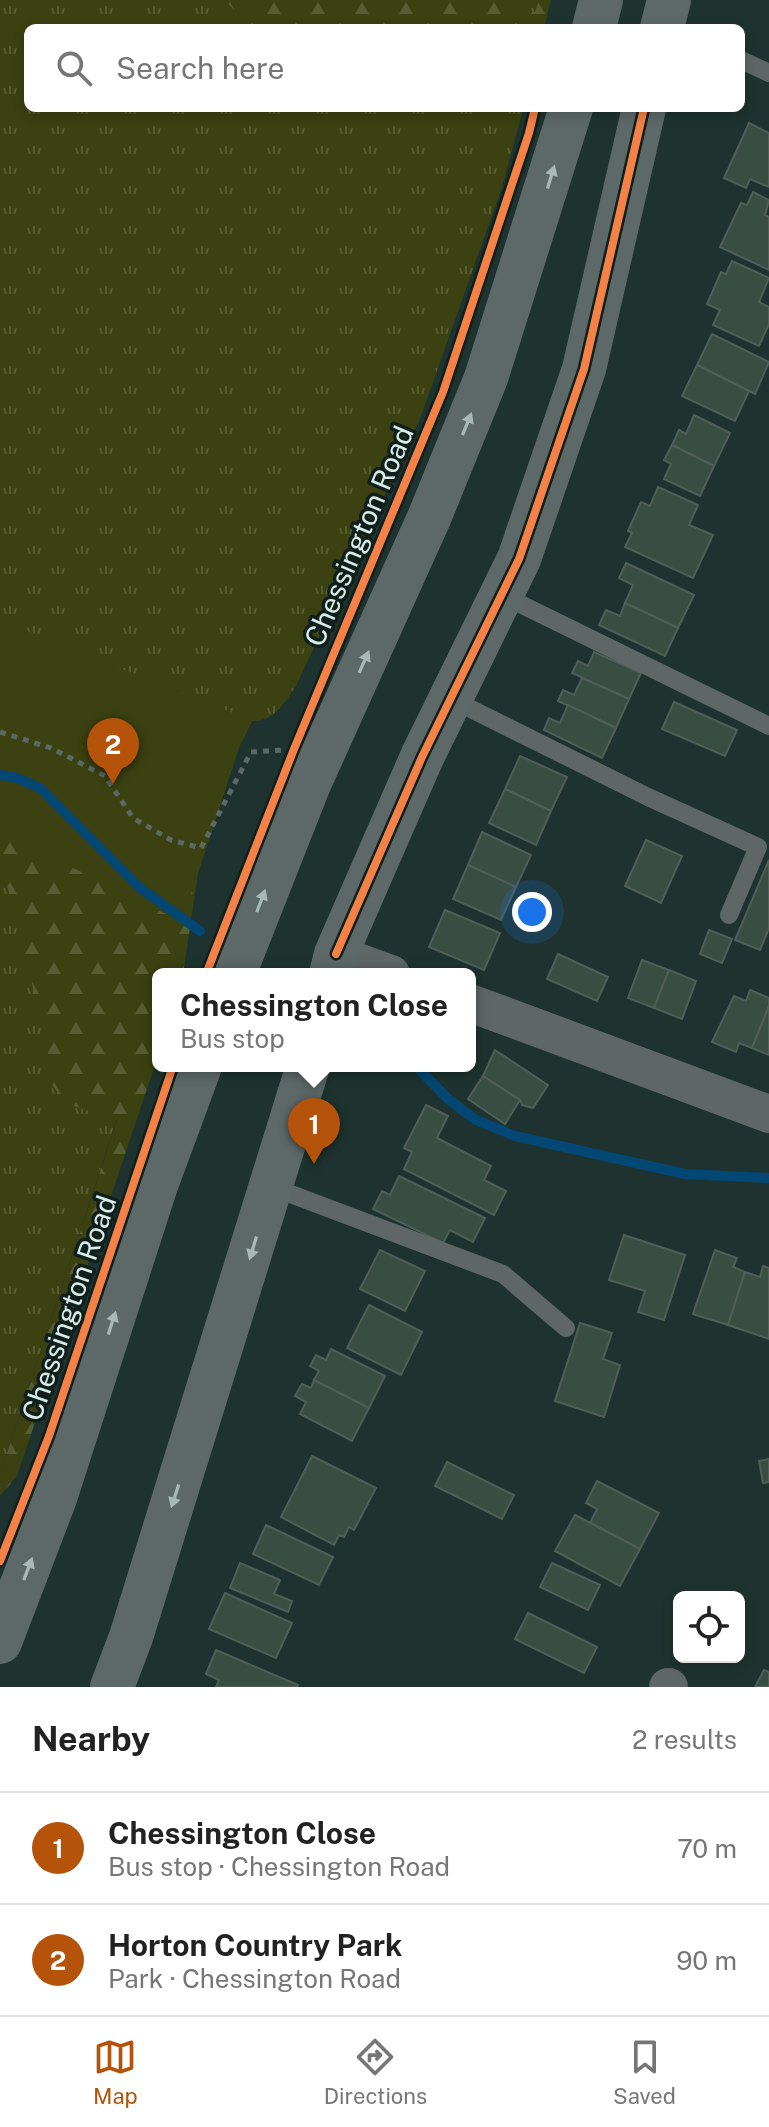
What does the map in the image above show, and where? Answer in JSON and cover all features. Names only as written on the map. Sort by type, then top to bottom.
[{"type":"main road","points":[[595,24],[601,0]]},
{"type":"main road","name":"Chessington Road","points":[[236,968],[309,784],[429,518],[486,378],[570,112]]},
{"type":"main road","points":[[334,964],[451,699],[519,559],[584,369],[643,112]]},
{"type":"main road","name":"Chessington Road","points":[[0,1642],[55,1498],[156,1185],[198,1072]]},
{"type":"main road","points":[[112,1687],[131,1637],[306,1072]]},
{"type":"street","points":[[334,964],[357,968]]},
{"type":"street","points":[[476,1005],[769,1114]]},
{"type":"lane","points":[[745,62],[769,73]]},
{"type":"lane","points":[[502,595],[769,726]]},
{"type":"lane","points":[[451,699],[648,797],[758,847],[729,915]]},
{"type":"lane","points":[[272,1187],[503,1274],[566,1328]]},
{"type":"path","points":[[0,732],[51,748],[105,776],[133,818],[171,840],[201,848],[251,752],[294,749],[289,763]]},
{"type":"green space","points":[[0,0],[539,0],[531,24],[24,24],[24,112],[522,112],[502,187],[420,419],[296,686],[273,715],[252,721],[239,747],[167,968],[152,968],[152,1012],[0,1475]]},
{"type":"green space","points":[[223,0],[490,0],[535,12],[539,0],[551,0],[545,24],[251,24]]},
{"type":"green space","points":[[0,620],[252,721],[239,747],[198,873],[184,968],[152,968],[153,1072],[17,1476],[0,1496],[0,1475],[117,1120],[65,1103],[51,1083],[47,1043],[0,857]]},
{"type":"green space","points":[[0,620],[252,721],[239,747],[182,922],[39,851],[0,821]]},
{"type":"building","points":[[749,123],[769,133],[769,187],[750,179],[746,188],[724,178]]},
{"type":"building","points":[[753,192],[769,200],[765,215],[769,217],[769,270],[720,247],[741,203],[747,205]]},
{"type":"building","points":[[732,261],[769,278],[759,302],[769,307],[769,324],[759,346],[713,325],[720,310],[707,304],[721,272],[726,274]]},
{"type":"building","points":[[712,334],[769,362],[755,394],[697,365]]},
{"type":"building","points":[[697,365],[749,391],[735,421],[682,396]]},
{"type":"building","points":[[694,415],[730,433],[714,466],[672,445],[679,430],[686,434]]},
{"type":"building","points":[[672,445],[714,466],[700,496],[664,479],[671,464],[664,460]]},
{"type":"building","points":[[658,487],[698,505],[689,525],[713,535],[693,578],[625,547],[632,533],[628,531],[641,502],[650,506]]},
{"type":"building","points":[[626,563],[694,595],[678,628],[625,603],[633,585],[619,578]]},
{"type":"building","points":[[625,603],[678,628],[665,656],[599,625],[606,610],[620,616]]},
{"type":"building","points":[[594,652],[641,673],[629,699],[572,673],[578,661],[588,666]]},
{"type":"building","points":[[582,678],[629,699],[616,728],[558,701],[563,690],[574,695]]},
{"type":"building","points":[[674,702],[737,730],[725,756],[662,729]]},
{"type":"building","points":[[568,705],[616,728],[602,758],[544,730],[549,718],[560,723]]},
{"type":"building","points":[[520,756],[567,777],[551,811],[505,789]]},
{"type":"building","points":[[505,789],[551,811],[536,845],[489,823]]},
{"type":"building","points":[[482,832],[531,855],[516,887],[468,865]]},
{"type":"building","points":[[646,840],[682,856],[661,903],[625,886]]},
{"type":"building","points":[[769,860],[769,928],[760,950],[735,940]]},
{"type":"building","points":[[468,865],[516,887],[501,920],[453,899]]},
{"type":"building","points":[[445,910],[500,933],[484,970],[429,947]]},
{"type":"building","points":[[709,930],[732,939],[722,963],[700,954]]},
{"type":"building","points":[[558,954],[608,977],[597,1001],[547,979]]},
{"type":"building","points":[[642,960],[669,970],[654,1008],[628,998]]},
{"type":"building","points":[[669,970],[696,981],[682,1019],[654,1008]]},
{"type":"building","points":[[750,990],[769,998],[769,1006],[752,1048],[739,1043],[736,1052],[712,1042],[734,996],[746,1001]]},
{"type":"building","points":[[769,1006],[769,1055],[752,1048]]},
{"type":"building","points":[[495,1050],[548,1085],[533,1108],[522,1105],[520,1100],[483,1076]]},
{"type":"building","points":[[483,1076],[520,1100],[505,1124],[468,1099]]},
{"type":"building","points":[[426,1105],[448,1116],[437,1138],[491,1166],[484,1180],[506,1191],[494,1215],[404,1169],[412,1152],[404,1148]]},
{"type":"building","points":[[399,1176],[485,1218],[473,1242],[450,1230],[443,1243],[373,1209],[382,1191],[390,1195]]},
{"type":"building","points":[[624,1235],[685,1255],[664,1320],[638,1312],[645,1291],[609,1280]]},
{"type":"building","points":[[380,1250],[425,1271],[405,1311],[360,1289]]},
{"type":"building","points":[[715,1250],[737,1258],[733,1267],[745,1272],[728,1325],[693,1314]]},
{"type":"building","points":[[763,1266],[769,1268],[769,1339],[728,1325],[745,1272],[760,1277]]},
{"type":"building","points":[[369,1305],[422,1332],[401,1375],[347,1348]]},
{"type":"building","points":[[580,1323],[612,1333],[603,1359],[620,1365],[604,1417],[555,1401]]},
{"type":"building","points":[[331,1349],[385,1376],[369,1408],[314,1380],[319,1371],[310,1366],[316,1355],[326,1360]]},
{"type":"building","points":[[314,1380],[369,1408],[352,1441],[300,1414],[306,1402],[295,1396],[302,1384],[311,1388]]},
{"type":"building","points":[[312,1456],[376,1488],[354,1530],[349,1527],[344,1537],[339,1535],[334,1545],[281,1517]]},
{"type":"building","points":[[769,1459],[769,1482],[763,1483],[759,1461]]},
{"type":"building","points":[[447,1462],[514,1495],[502,1519],[435,1486]]},
{"type":"building","points":[[597,1481],[659,1513],[640,1549],[590,1523],[597,1509],[586,1503]]},
{"type":"building","points":[[575,1515],[640,1549],[620,1586],[555,1551]]},
{"type":"building","points":[[266,1525],[333,1557],[319,1585],[253,1554]]},
{"type":"building","points":[[240,1563],[280,1580],[274,1594],[292,1601],[288,1612],[230,1588]]},
{"type":"building","points":[[552,1563],[600,1585],[588,1610],[540,1587]]},
{"type":"building","points":[[225,1593],[292,1623],[276,1658],[209,1629]]},
{"type":"building","points":[[528,1613],[597,1647],[584,1673],[515,1639]]},
{"type":"building","points":[[216,1650],[298,1685],[216,1687],[219,1680],[206,1674]]},
{"type":"building","points":[[764,1670],[769,1672],[769,1687],[755,1687]]},
{"type":"waterway","points":[[0,775],[17,778],[40,788],[139,887],[200,931]]},
{"type":"waterway","points":[[422,1072],[448,1099],[476,1120],[515,1136],[685,1174],[769,1178]]},
{"type":"cycle path","points":[[208,968],[294,749],[443,392],[534,112]]},
{"type":"cycle path","points":[[336,954],[422,757],[519,559],[584,369],[643,112]]},
{"type":"cycle path","points":[[0,1561],[49,1436],[171,1072]]},
{"type":"place","name":"Horton Country Park","points":[[113,784]]},
{"type":"place","name":"Chessington Close","points":[[314,1164]]}]
